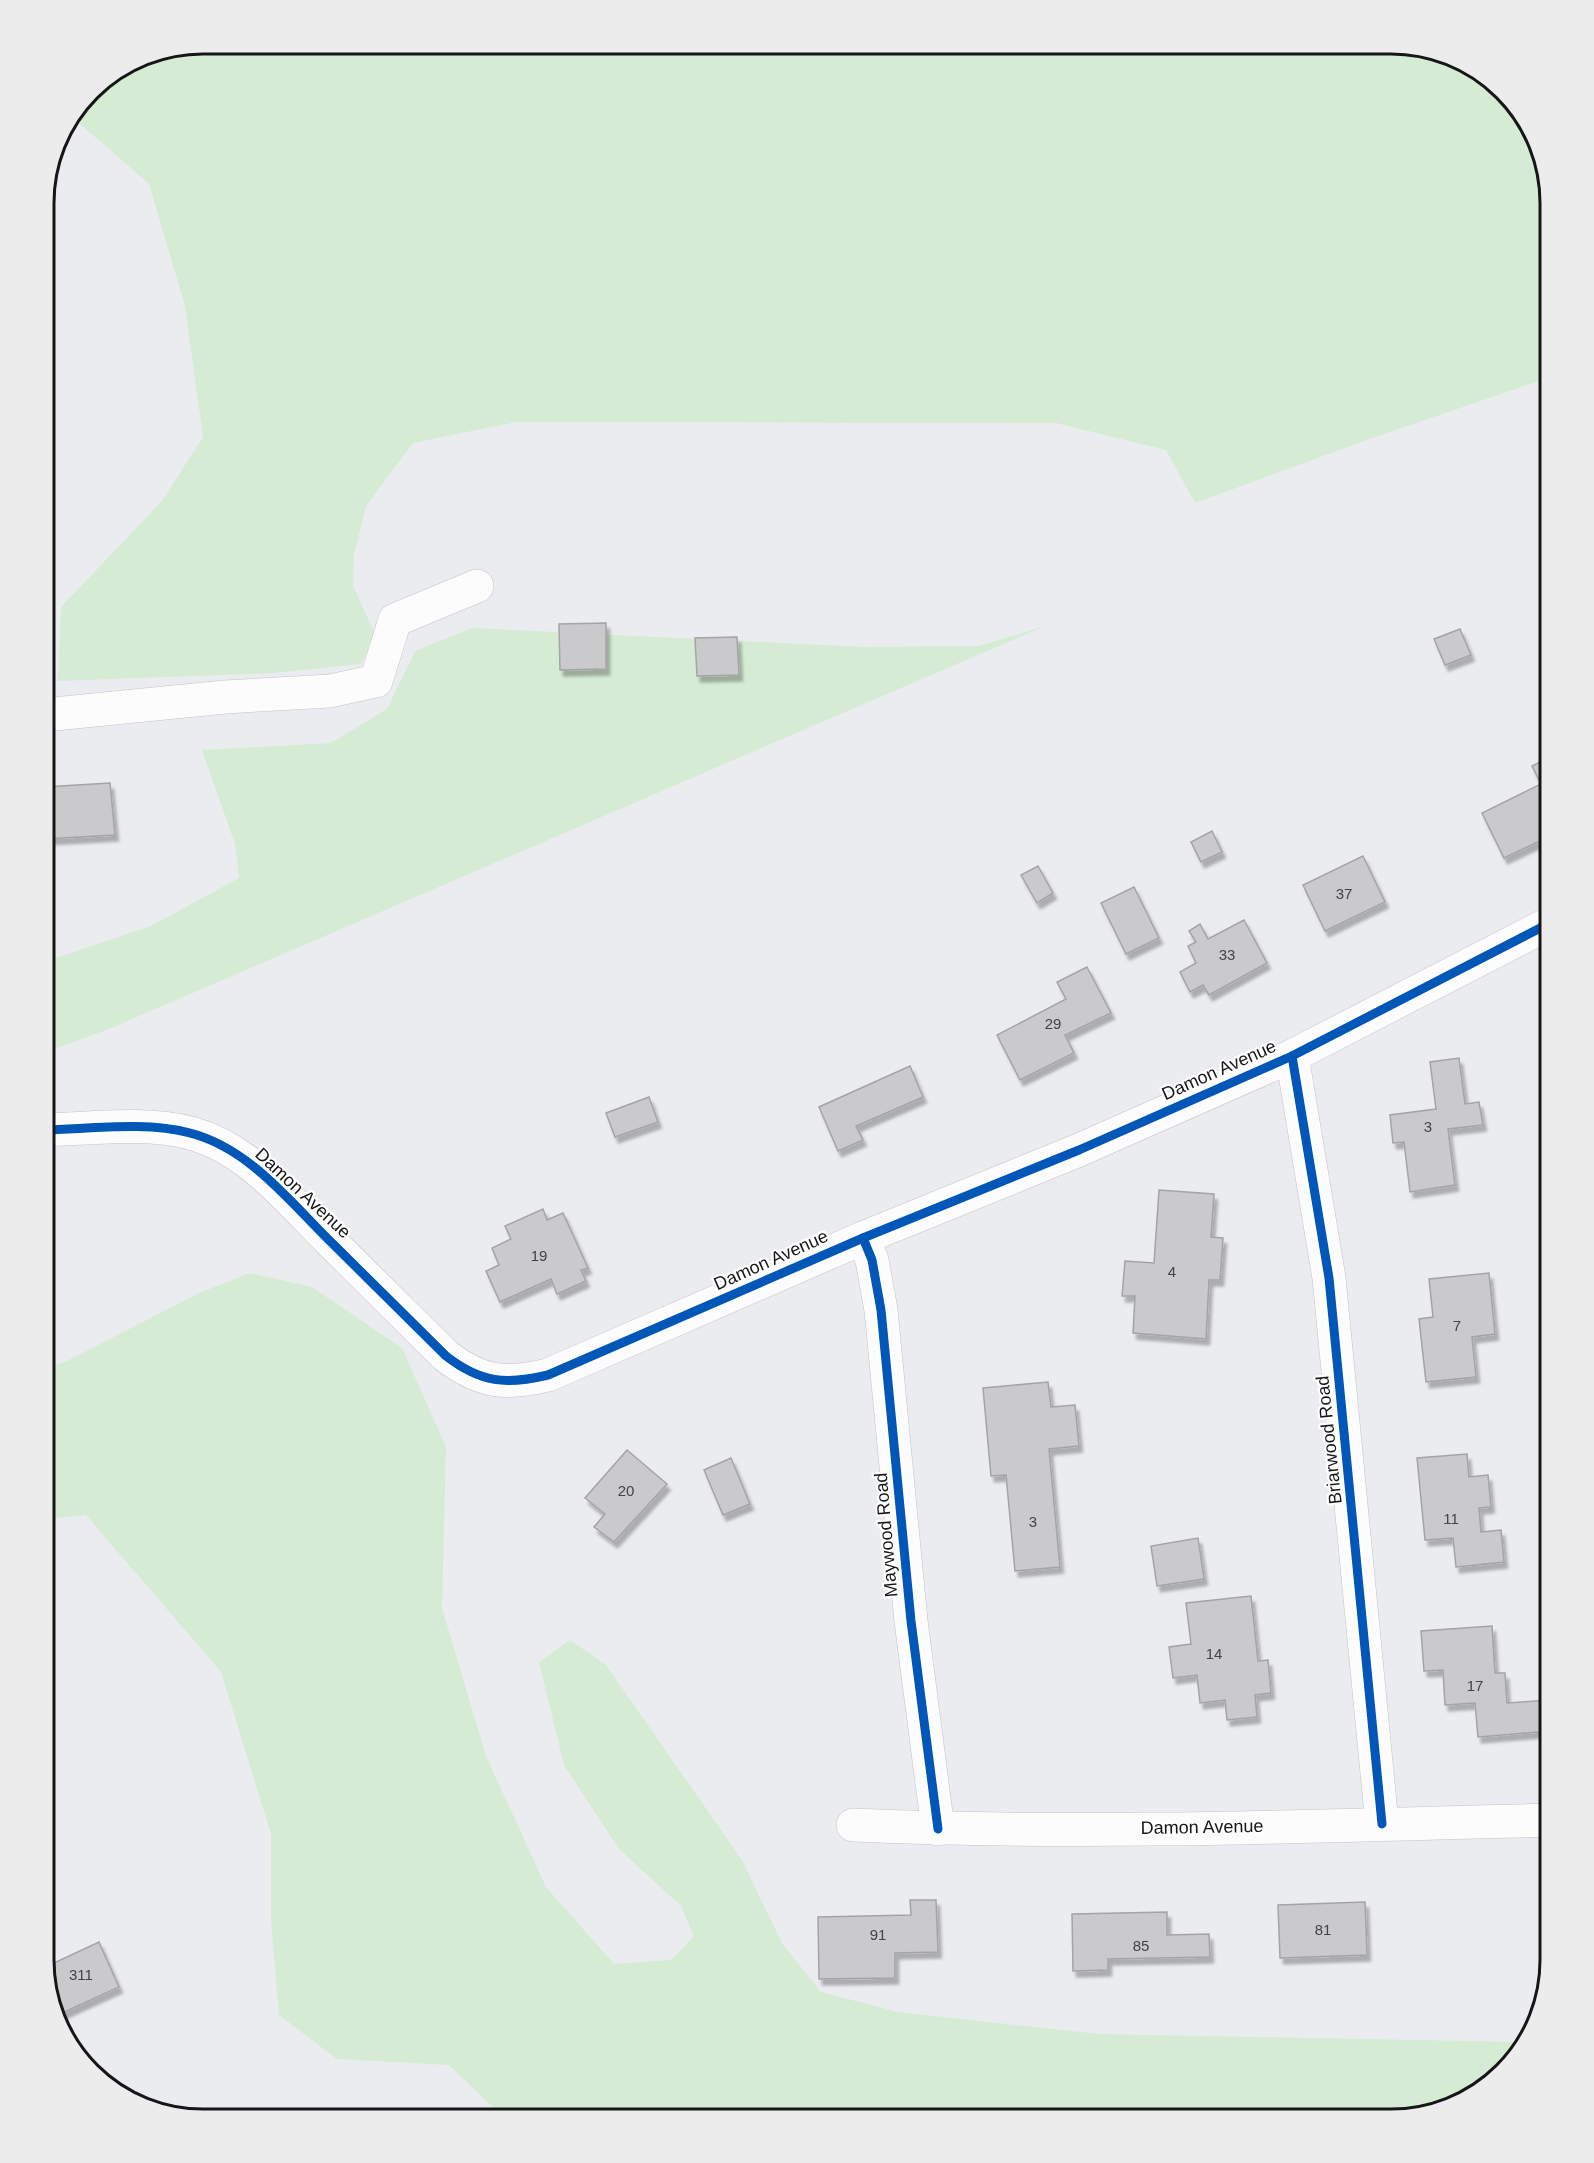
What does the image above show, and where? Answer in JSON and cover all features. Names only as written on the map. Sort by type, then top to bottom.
[{"type":"street","points":[[54,714],[225,697],[330,691],[376,681],[395,621],[477,586]]},
{"type":"street","name":"Damon Avenue","points":[[54,1130],[164,1129],[188,1132],[232,1151],[268,1180],[446,1356],[463,1369],[480,1377],[501,1381],[523,1381],[548,1376],[863,1238],[1079,1150],[1292,1056],[1540,929]]},
{"type":"street","name":"Briarwood Road","points":[[1292,1056],[1329,1278],[1382,1824]]},
{"type":"street","name":"Maywood Road","points":[[863,1238],[872,1260],[880,1301],[911,1621],[938,1829]]},
{"type":"street","name":"Damon Avenue","points":[[854,1826],[938,1829],[1176,1828],[1540,1820]]},
{"type":"green space","points":[[1401,54],[1430,59],[1466,74],[1496,98],[1515,120],[1525,137],[1539,183],[1540,380],[1361,442],[1195,503],[1166,450],[1056,423],[516,422],[413,443],[366,506],[354,555],[353,586],[375,634],[361,664],[274,673],[58,681],[61,607],[162,501],[203,437],[185,306],[149,184],[78,122],[105,91],[128,74],[146,65],[183,55]]},
{"type":"green space","points":[[1045,626],[109,1029],[54,1049],[54,959],[151,926],[239,878],[235,844],[202,750],[331,743],[387,709],[415,651],[472,628],[863,647],[979,646]]},
{"type":"green space","points":[[250,1273],[312,1287],[402,1348],[446,1447],[442,1608],[486,1756],[546,1887],[614,1964],[671,1960],[694,1936],[681,1906],[619,1849],[564,1765],[539,1662],[570,1640],[606,1665],[742,1860],[782,1943],[821,1992],[898,2012],[1099,2034],[1516,2042],[1489,2072],[1457,2094],[1430,2104],[1391,2109],[495,2109],[449,2065],[337,2059],[279,2015],[271,1919],[271,1834],[221,1672],[86,1515],[54,1518],[54,1366],[199,1293]]},
{"type":"building","points":[[606,623],[606,669],[560,670],[559,624]]},
{"type":"building","points":[[1460,629],[1471,655],[1445,665],[1434,639]]},
{"type":"building","points":[[737,637],[739,675],[697,676],[695,638]]},
{"type":"building","points":[[1540,762],[1540,782],[1532,766]]},
{"type":"building","points":[[110,783],[115,835],[54,838],[54,786]]},
{"type":"building","points":[[1540,784],[1540,841],[1504,858],[1482,813]]},
{"type":"building","points":[[1212,831],[1222,852],[1201,862],[1191,842]]},
{"type":"building","points":[[1363,856],[1385,902],[1325,931],[1303,885]]},
{"type":"building","points":[[1038,866],[1053,893],[1037,903],[1021,875]]},
{"type":"building","points":[[1134,887],[1159,938],[1126,954],[1101,903]]},
{"type":"building","points":[[1244,920],[1267,963],[1209,995],[1203,985],[1190,992],[1180,972],[1196,963],[1188,946],[1196,942],[1189,931],[1200,924],[1208,939]]},
{"type":"building","points":[[1087,967],[1111,1013],[1065,1035],[1074,1053],[1020,1080],[997,1035],[1066,999],[1057,982]]},
{"type":"building","points":[[1459,1058],[1465,1104],[1479,1102],[1483,1125],[1448,1129],[1455,1185],[1410,1192],[1404,1142],[1393,1143],[1390,1115],[1436,1109],[1430,1062]]},
{"type":"building","points":[[910,1066],[923,1097],[856,1126],[863,1140],[838,1151],[819,1107]]},
{"type":"building","points":[[649,1097],[658,1122],[615,1137],[606,1113]]},
{"type":"building","points":[[1159,1190],[1214,1194],[1211,1237],[1223,1238],[1220,1280],[1209,1280],[1206,1339],[1133,1333],[1135,1296],[1122,1296],[1125,1261],[1154,1263]]},
{"type":"building","points":[[543,1209],[547,1220],[563,1213],[588,1268],[581,1270],[586,1281],[557,1294],[551,1279],[500,1302],[486,1271],[499,1265],[492,1248],[511,1239],[505,1226]]},
{"type":"building","points":[[1489,1273],[1495,1334],[1472,1337],[1476,1377],[1426,1382],[1419,1319],[1433,1317],[1429,1279]]},
{"type":"building","points":[[1048,1382],[1051,1407],[1075,1405],[1079,1446],[1049,1449],[1060,1567],[1015,1571],[1006,1475],[991,1476],[983,1388]]},
{"type":"building","points":[[627,1450],[667,1484],[614,1542],[594,1527],[605,1514],[585,1498]]},
{"type":"building","points":[[1467,1454],[1469,1477],[1488,1475],[1491,1507],[1479,1508],[1481,1532],[1501,1530],[1504,1562],[1456,1567],[1453,1538],[1425,1540],[1417,1458]]},
{"type":"building","points":[[731,1458],[750,1504],[723,1515],[704,1470]]},
{"type":"building","points":[[1198,1538],[1204,1579],[1157,1586],[1151,1546]]},
{"type":"building","points":[[1251,1596],[1258,1661],[1268,1660],[1271,1693],[1255,1695],[1257,1717],[1227,1720],[1225,1700],[1200,1703],[1197,1675],[1173,1678],[1169,1647],[1191,1644],[1186,1603]]},
{"type":"building","points":[[1492,1626],[1495,1673],[1505,1673],[1507,1703],[1540,1701],[1540,1732],[1478,1737],[1475,1703],[1445,1705],[1443,1670],[1424,1671],[1421,1631]]},
{"type":"building","points":[[910,1900],[936,1900],[938,1952],[895,1953],[895,1978],[819,1979],[818,1917],[911,1915]]},
{"type":"building","points":[[1365,1902],[1367,1955],[1280,1958],[1278,1905]]},
{"type":"building","points":[[1167,1912],[1167,1935],[1209,1934],[1210,1957],[1108,1959],[1108,1970],[1073,1971],[1072,1914]]},
{"type":"building","points":[[99,1942],[119,1987],[64,2012],[57,1989],[54,1963]]},
{"type":"cycle path","points":[[54,1130],[155,1127],[173,1129],[211,1140],[231,1151],[267,1178],[446,1356],[483,1377],[506,1381],[519,1380],[548,1375],[863,1238],[1079,1150],[1292,1056],[1540,928]]},
{"type":"cycle path","points":[[1292,1056],[1329,1278],[1382,1824]]},
{"type":"cycle path","points":[[863,1238],[872,1260],[881,1310],[911,1621],[938,1829]]}]
